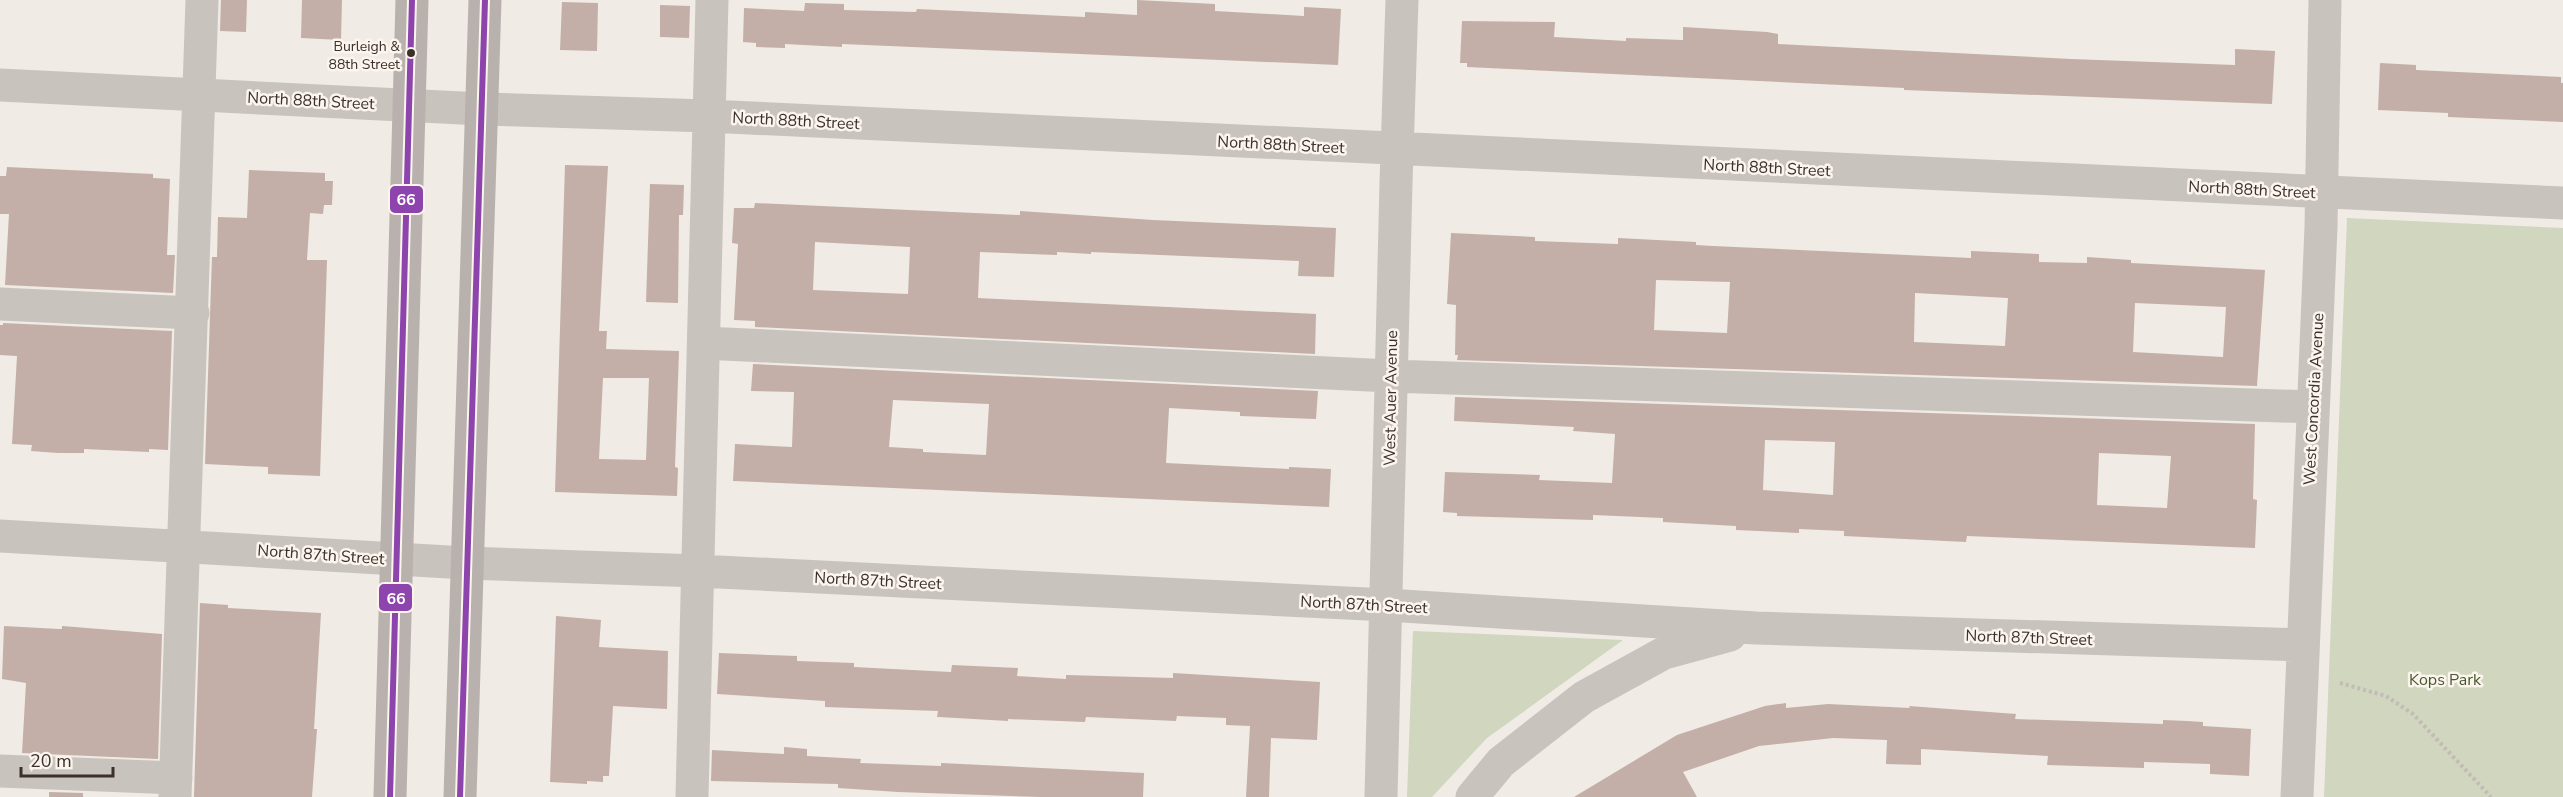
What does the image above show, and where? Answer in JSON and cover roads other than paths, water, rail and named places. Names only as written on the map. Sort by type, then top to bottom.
[{"type":"main road","points":[[390,797],[412,0]]},
{"type":"main road","points":[[459,797],[485,0]]},
{"type":"street","points":[[0,771],[176,788],[202,0]]},
{"type":"street","points":[[692,797],[712,0]]},
{"type":"street","name":"West Auer Avenue","points":[[1381,797],[1387,605],[1390,376],[1402,0]]},
{"type":"street","name":"West Concordia Avenue","points":[[2297,797],[2322,193],[2325,0]]},
{"type":"street","name":"North 88th Street","points":[[0,85],[482,109],[708,116],[2563,204]]},
{"type":"street","points":[[0,304],[193,313]]},
{"type":"street","points":[[704,343],[1390,376],[2313,407]]},
{"type":"street","name":"North 87th Street","points":[[0,536],[466,563],[699,571],[1387,605],[1756,628],[2302,645]]},
{"type":"street","name":"North 87th Street","points":[[1472,797],[1501,762],[1584,698],[1664,653],[1756,628]]},
{"type":"place","name":"Burleigh & 88th Street","points":[[411,53]]},
{"type":"park label","name":"Kops Park","points":[[2445,679]]}]
